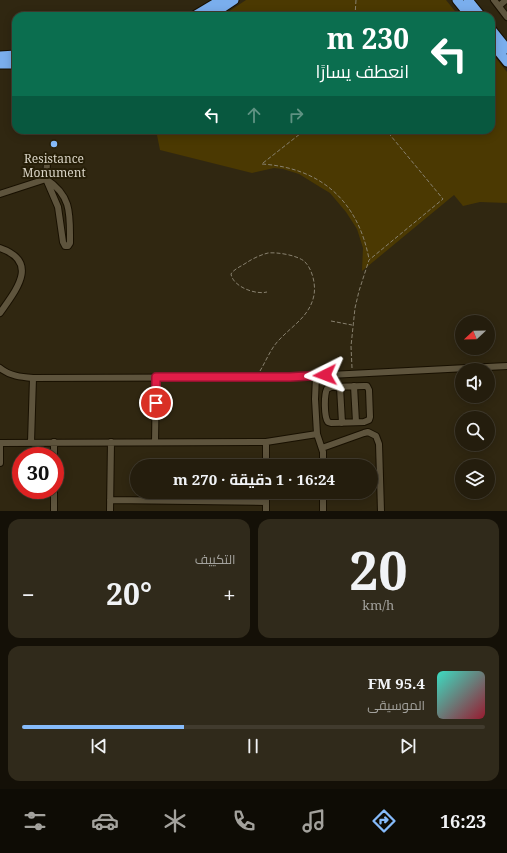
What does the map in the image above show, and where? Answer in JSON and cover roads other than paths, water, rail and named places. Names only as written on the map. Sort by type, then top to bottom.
[{"type":"highway","points":[[201,12],[221,0]]},
{"type":"highway","points":[[216,12],[234,0]]},
{"type":"highway","points":[[457,0],[467,12]]},
{"type":"highway","points":[[468,0],[478,12]]},
{"type":"highway","points":[[495,34],[507,49]]},
{"type":"highway","points":[[495,47],[507,62]]},
{"type":"highway","points":[[0,56],[12,55]]},
{"type":"highway","points":[[0,64],[12,64]]},
{"type":"street","points":[[506,0],[497,2],[507,17]]},
{"type":"street","points":[[46,179],[55,185],[63,194],[67,202],[70,212],[70,243],[67,247],[63,242],[58,207],[46,179],[47,162]]},
{"type":"street","points":[[0,194],[46,179]]},
{"type":"street","points":[[0,248],[15,255],[20,263],[22,273],[18,287],[0,313]]},
{"type":"street","points":[[0,368],[11,375],[33,378],[316,376],[507,366]]},
{"type":"street","points":[[333,374],[337,387],[342,423]]},
{"type":"street","points":[[316,376],[315,399],[317,434],[322,448],[323,459]]},
{"type":"street","points":[[155,442],[156,377]]},
{"type":"street","points":[[31,442],[33,378]]},
{"type":"street","points":[[354,386],[356,422]]},
{"type":"street","points":[[354,386],[365,386],[369,390],[370,418],[366,422],[330,423],[326,419],[325,392],[328,388],[354,386]]},
{"type":"street","points":[[322,448],[368,432],[376,436],[379,444],[381,511]]},
{"type":"street","points":[[0,463],[0,443],[266,442],[317,434]]},
{"type":"street","points":[[54,442],[54,447]]},
{"type":"street","points":[[110,511],[111,442]]},
{"type":"street","points":[[266,442],[266,459]]},
{"type":"street","points":[[54,499],[54,511]]},
{"type":"street","points":[[323,499],[323,511]]},
{"type":"street","points":[[110,500],[266,502],[266,511]]},
{"type":"place","name":"Resistance Monument","points":[[54,144]]}]
